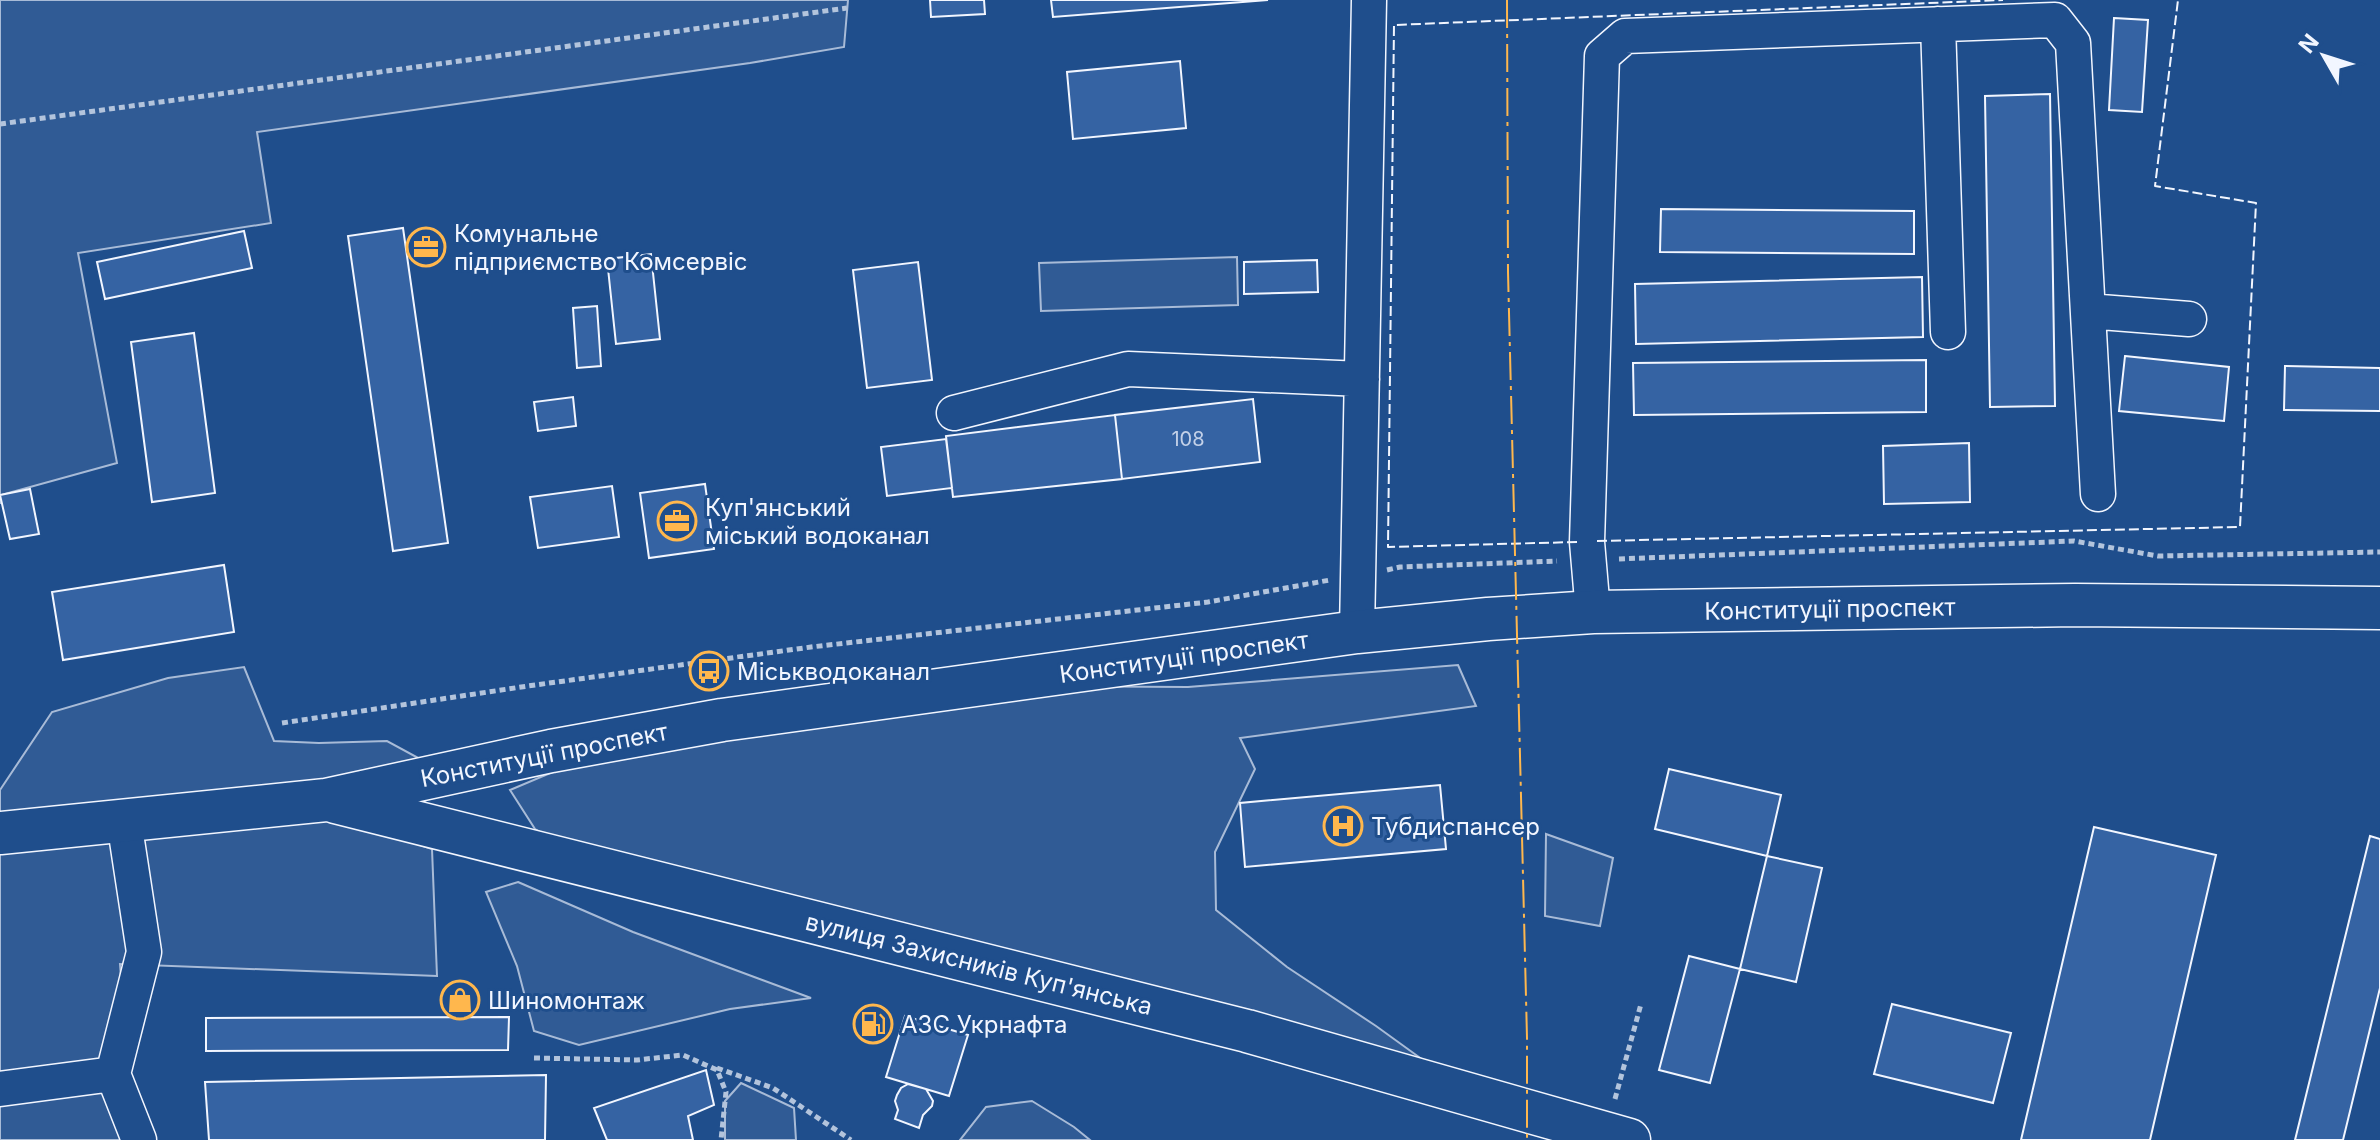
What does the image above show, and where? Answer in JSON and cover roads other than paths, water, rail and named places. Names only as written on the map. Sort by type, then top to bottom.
[{"type":"main road","name":"Конституції проспект","points":[[0,833],[326,800],[551,751],[722,720],[1357,632],[1510,617],[1593,612],[2075,605],[2380,608]]},
{"type":"main road","name":"вулиця Захисників Куп'янська","points":[[326,800],[1247,1031],[1624,1138]]},
{"type":"lane","points":[[1357,632],[1369,0]]},
{"type":"lane","points":[[1593,612],[1587,542],[1602,56],[1625,36],[2055,20],[2073,43],[2098,494]]},
{"type":"lane","points":[[1938,24],[1948,332]]},
{"type":"lane","points":[[2088,311],[2189,319]]},
{"type":"lane","points":[[954,413],[1128,369],[1362,379]]},
{"type":"lane","points":[[124,821],[144,952],[113,1074],[139,1140]]},
{"type":"lane","points":[[0,1089],[113,1074]]},
{"type":"place","name":"Комунальне пiдприємство Комсервiс","points":[[426,247]]},
{"type":"place","name":"Куп'янський міський водоканал","points":[[677,521]]},
{"type":"place","name":"Міськводоканал","points":[[709,671]]},
{"type":"place","name":"Тубдиспансер","points":[[1343,826]]},
{"type":"place","name":"Шиномонтаж","points":[[460,1000]]},
{"type":"place","name":"АЗС Укрнафта","points":[[873,1024]]}]
